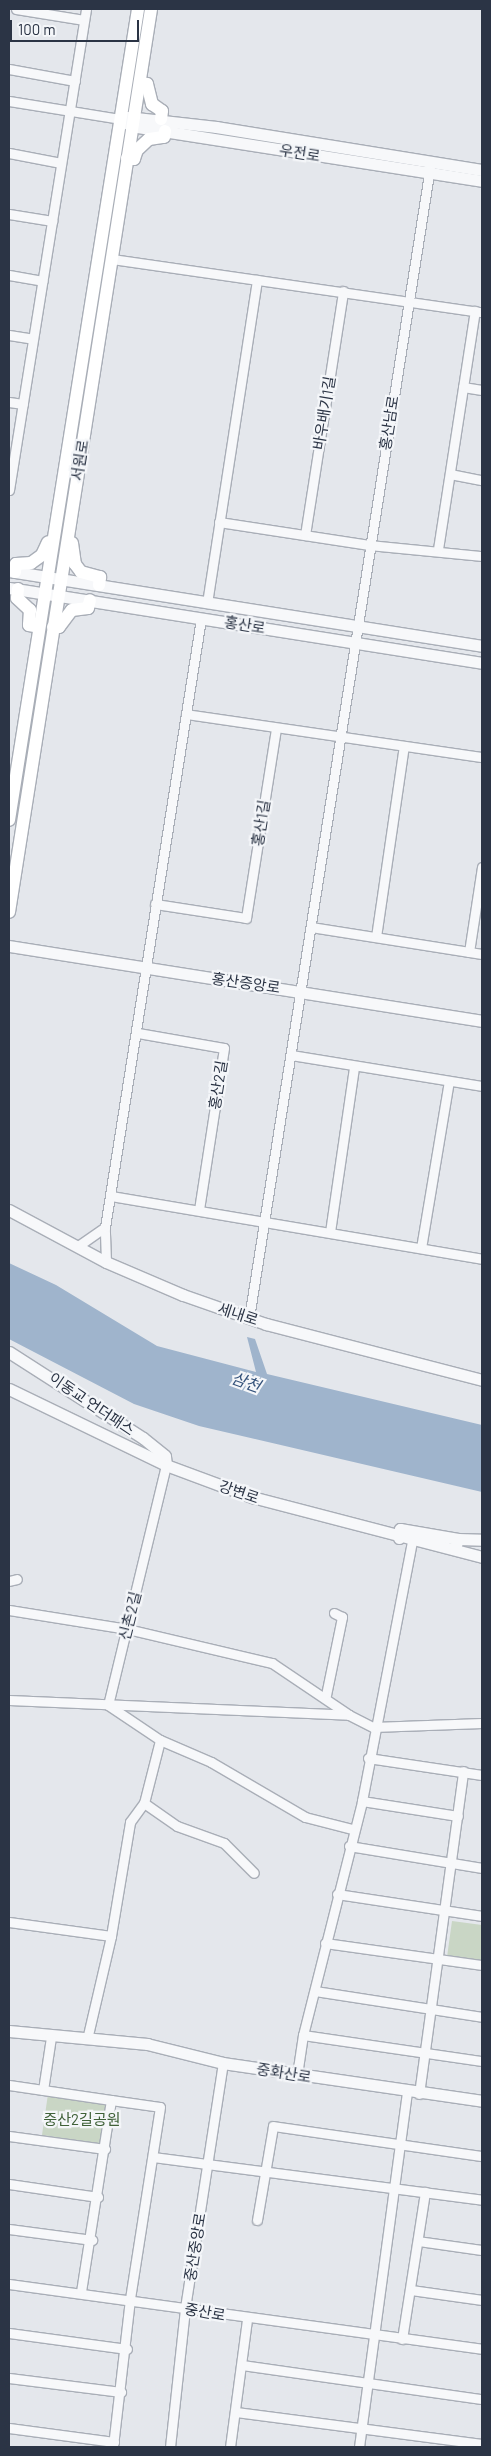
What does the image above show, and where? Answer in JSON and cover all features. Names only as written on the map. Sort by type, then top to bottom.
[{"type":"main road","name":"서원로","points":[[9,912],[127,158],[128,120],[138,9]]},
{"type":"main road","name":"서원로","points":[[9,820],[53,542],[128,120],[140,83],[151,9]]},
{"type":"main road","points":[[127,158],[134,159],[137,150],[149,139],[164,137],[162,111],[152,104],[147,84],[140,83]]},
{"type":"main road","points":[[68,534],[74,535],[75,564],[81,572],[100,577],[99,585]]},
{"type":"main road","points":[[12,571],[16,564],[31,563],[42,555],[48,542],[53,542]]},
{"type":"main road","points":[[13,588],[17,598],[30,610],[29,625],[40,627]]},
{"type":"main road","points":[[53,627],[59,627],[72,610],[88,608],[90,600]]},
{"type":"street","points":[[16,9],[84,20]]},
{"type":"street","points":[[9,490],[86,9]]},
{"type":"street","points":[[9,69],[74,81]]},
{"type":"street","name":"우전로","points":[[9,100],[430,167],[482,170]]},
{"type":"street","points":[[9,154],[61,163]]},
{"type":"street","name":"우전로","points":[[430,167],[482,181]]},
{"type":"street","name":"홍산남로","points":[[249,1318],[369,545],[430,167]]},
{"type":"street","points":[[9,214],[52,220]]},
{"type":"street","points":[[112,259],[479,311],[463,387],[438,549]]},
{"type":"street","points":[[9,275],[42,281]]},
{"type":"street","points":[[207,603],[257,280]]},
{"type":"street","name":"바우배기1길","points":[[304,535],[343,291]]},
{"type":"street","points":[[9,336],[33,339]]},
{"type":"street","points":[[463,387],[482,390]]},
{"type":"street","points":[[9,402],[22,404]]},
{"type":"street","points":[[450,474],[482,480]]},
{"type":"street","points":[[219,522],[369,545],[438,549],[482,556]]},
{"type":"street","name":"홍산로","points":[[12,571],[482,646]]},
{"type":"street","name":"홍산로","points":[[13,588],[482,663]]},
{"type":"street","points":[[106,1262],[105,1228],[138,1033],[156,904],[201,618]]},
{"type":"street","points":[[186,714],[340,738],[482,757]]},
{"type":"street","name":"홍산1길","points":[[156,904],[246,918],[276,728]]},
{"type":"street","points":[[376,937],[404,746]]},
{"type":"street","points":[[469,952],[482,867]]},
{"type":"street","points":[[311,927],[482,954]]},
{"type":"street","name":"홍산중앙로","points":[[9,946],[482,1021]]},
{"type":"street","name":"홍산2길","points":[[138,1033],[224,1048],[199,1209]]},
{"type":"street","points":[[291,1056],[482,1086]]},
{"type":"street","points":[[330,1232],[354,1067]]},
{"type":"street","points":[[421,1248],[449,1081]]},
{"type":"street","points":[[111,1196],[265,1219],[482,1259]]},
{"type":"street","name":"세내로","points":[[9,1210],[106,1262],[148,1282],[249,1318],[482,1379]]},
{"type":"street","points":[[78,1246],[105,1228]]},
{"type":"street","name":"이동교 언더패스","points":[[9,1352],[143,1438],[165,1456],[166,1465]]},
{"type":"street","name":"강변로","points":[[9,1389],[166,1465],[252,1497],[399,1538],[482,1557]]},
{"type":"street","name":"신촌2길","points":[[108,1705],[166,1465]]},
{"type":"street","points":[[399,1538],[400,1529],[458,1539],[482,1540]]},
{"type":"street","points":[[454,1551],[458,1539]]},
{"type":"street","points":[[297,2075],[303,2035],[352,1829],[362,1801],[373,1727],[412,1541]]},
{"type":"street","points":[[9,1610],[127,1629],[272,1663],[326,1695],[349,1715],[373,1727],[482,1724]]},
{"type":"street","points":[[326,1695],[342,1617],[334,1613]]},
{"type":"street","points":[[9,1700],[349,1715]]},
{"type":"street","points":[[108,1705],[160,1740],[211,1762],[305,1817],[352,1829]]},
{"type":"street","points":[[88,2035],[111,1936],[130,1822],[144,1803],[160,1740]]},
{"type":"street","points":[[368,1758],[482,1775]]},
{"type":"street","points":[[359,2447],[373,2335],[401,2144],[425,2052],[432,2009],[463,1771]]},
{"type":"street","points":[[362,1801],[406,1806],[458,1816]]},
{"type":"street","points":[[144,1803],[177,1826],[224,1843],[254,1873]]},
{"type":"street","points":[[349,1846],[399,1856],[452,1862],[482,1868]]},
{"type":"street","points":[[337,1894],[482,1916]]},
{"type":"street","points":[[9,1922],[111,1936]]},
{"type":"street","points":[[325,1943],[482,1965]]},
{"type":"street","points":[[315,1990],[482,2017]]},
{"type":"street","name":"중화산로","points":[[9,2031],[51,2037],[88,2035],[147,2044],[223,2063],[413,2093],[482,2101]]},
{"type":"street","points":[[303,2035],[366,2046],[425,2052],[482,2061]]},
{"type":"street","points":[[43,2090],[51,2037]]},
{"type":"street","name":"중산중앙로","points":[[170,2447],[186,2308],[223,2063]]},
{"type":"street","points":[[9,2085],[160,2107],[130,2299],[121,2392],[113,2445],[9,2428]]},
{"type":"street","points":[[81,2292],[92,2240],[112,2100]]},
{"type":"street","points":[[257,2220],[273,2126],[482,2156]]},
{"type":"street","points":[[12,2137],[104,2149]]},
{"type":"street","points":[[153,2157],[482,2200]]},
{"type":"street","points":[[9,2184],[98,2197]]},
{"type":"street","points":[[402,2339],[425,2192]]},
{"type":"street","points":[[9,2229],[92,2240]]},
{"type":"street","points":[[418,2242],[482,2250]]},
{"type":"street","name":"중산로","points":[[9,2284],[130,2299],[247,2319],[482,2349]]},
{"type":"street","points":[[411,2290],[482,2300]]},
{"type":"street","points":[[230,2447],[247,2319]]},
{"type":"street","points":[[9,2333],[126,2348]]},
{"type":"street","points":[[242,2365],[482,2399]]},
{"type":"street","points":[[9,2378],[121,2392]]},
{"type":"street","points":[[236,2412],[362,2430],[482,2444]]},
{"type":"green space","points":[[452,1921],[482,1925],[482,1962],[447,1957]]},
{"type":"green space","name":"중산2길공원","points":[[48,2094],[107,2102],[102,2144],[42,2135]]},
{"type":"water","name":"삼천","points":[[9,1263],[56,1285],[157,1346],[256,1372],[247,1337],[255,1339],[267,1374],[482,1425],[482,1492],[199,1426],[134,1404],[9,1339]]}]
